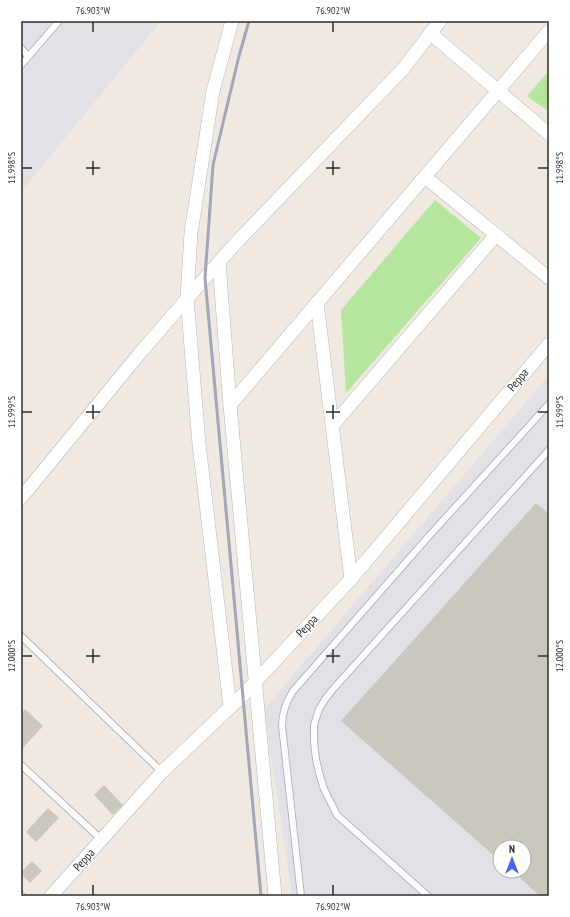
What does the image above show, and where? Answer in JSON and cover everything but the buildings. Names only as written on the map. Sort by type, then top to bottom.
[{"type":"street","points":[[230,707],[199,444],[187,298],[192,233],[213,91],[232,21]]},
{"type":"street","points":[[21,498],[187,298],[234,245],[403,69],[430,32],[440,21]]},
{"type":"street","points":[[230,404],[549,31]]},
{"type":"street","points":[[430,32],[549,134]]},
{"type":"street","points":[[425,177],[549,278]]},
{"type":"street","points":[[332,426],[496,235]]},
{"type":"street","points":[[219,263],[230,404],[275,896]]},
{"type":"street","points":[[317,303],[351,579]]},
{"type":"street","name":"Peppa","points":[[52,896],[162,772],[256,681],[351,579],[549,344]]},
{"type":"lane","points":[[21,65],[59,21]]},
{"type":"lane","points":[[21,48],[28,56]]},
{"type":"lane","points":[[301,896],[282,726],[287,700],[293,691],[429,536],[549,404]]},
{"type":"lane","points":[[428,896],[337,814],[324,789],[317,764],[314,742],[314,725],[316,717],[326,698],[334,688],[549,450]]},
{"type":"lane","points":[[21,636],[162,772]]},
{"type":"lane","points":[[21,765],[102,840]]},
{"type":"shaded area","points":[[21,21],[161,21],[21,192]]},
{"type":"shaded area","points":[[549,375],[549,896],[292,896],[264,709]]},
{"type":"green space","points":[[549,71],[549,112],[527,96]]},
{"type":"green space","points":[[435,200],[481,238],[346,393],[341,310]]},
{"type":"railway","points":[[249,21],[239,56],[213,165],[205,278],[261,896]]}]
